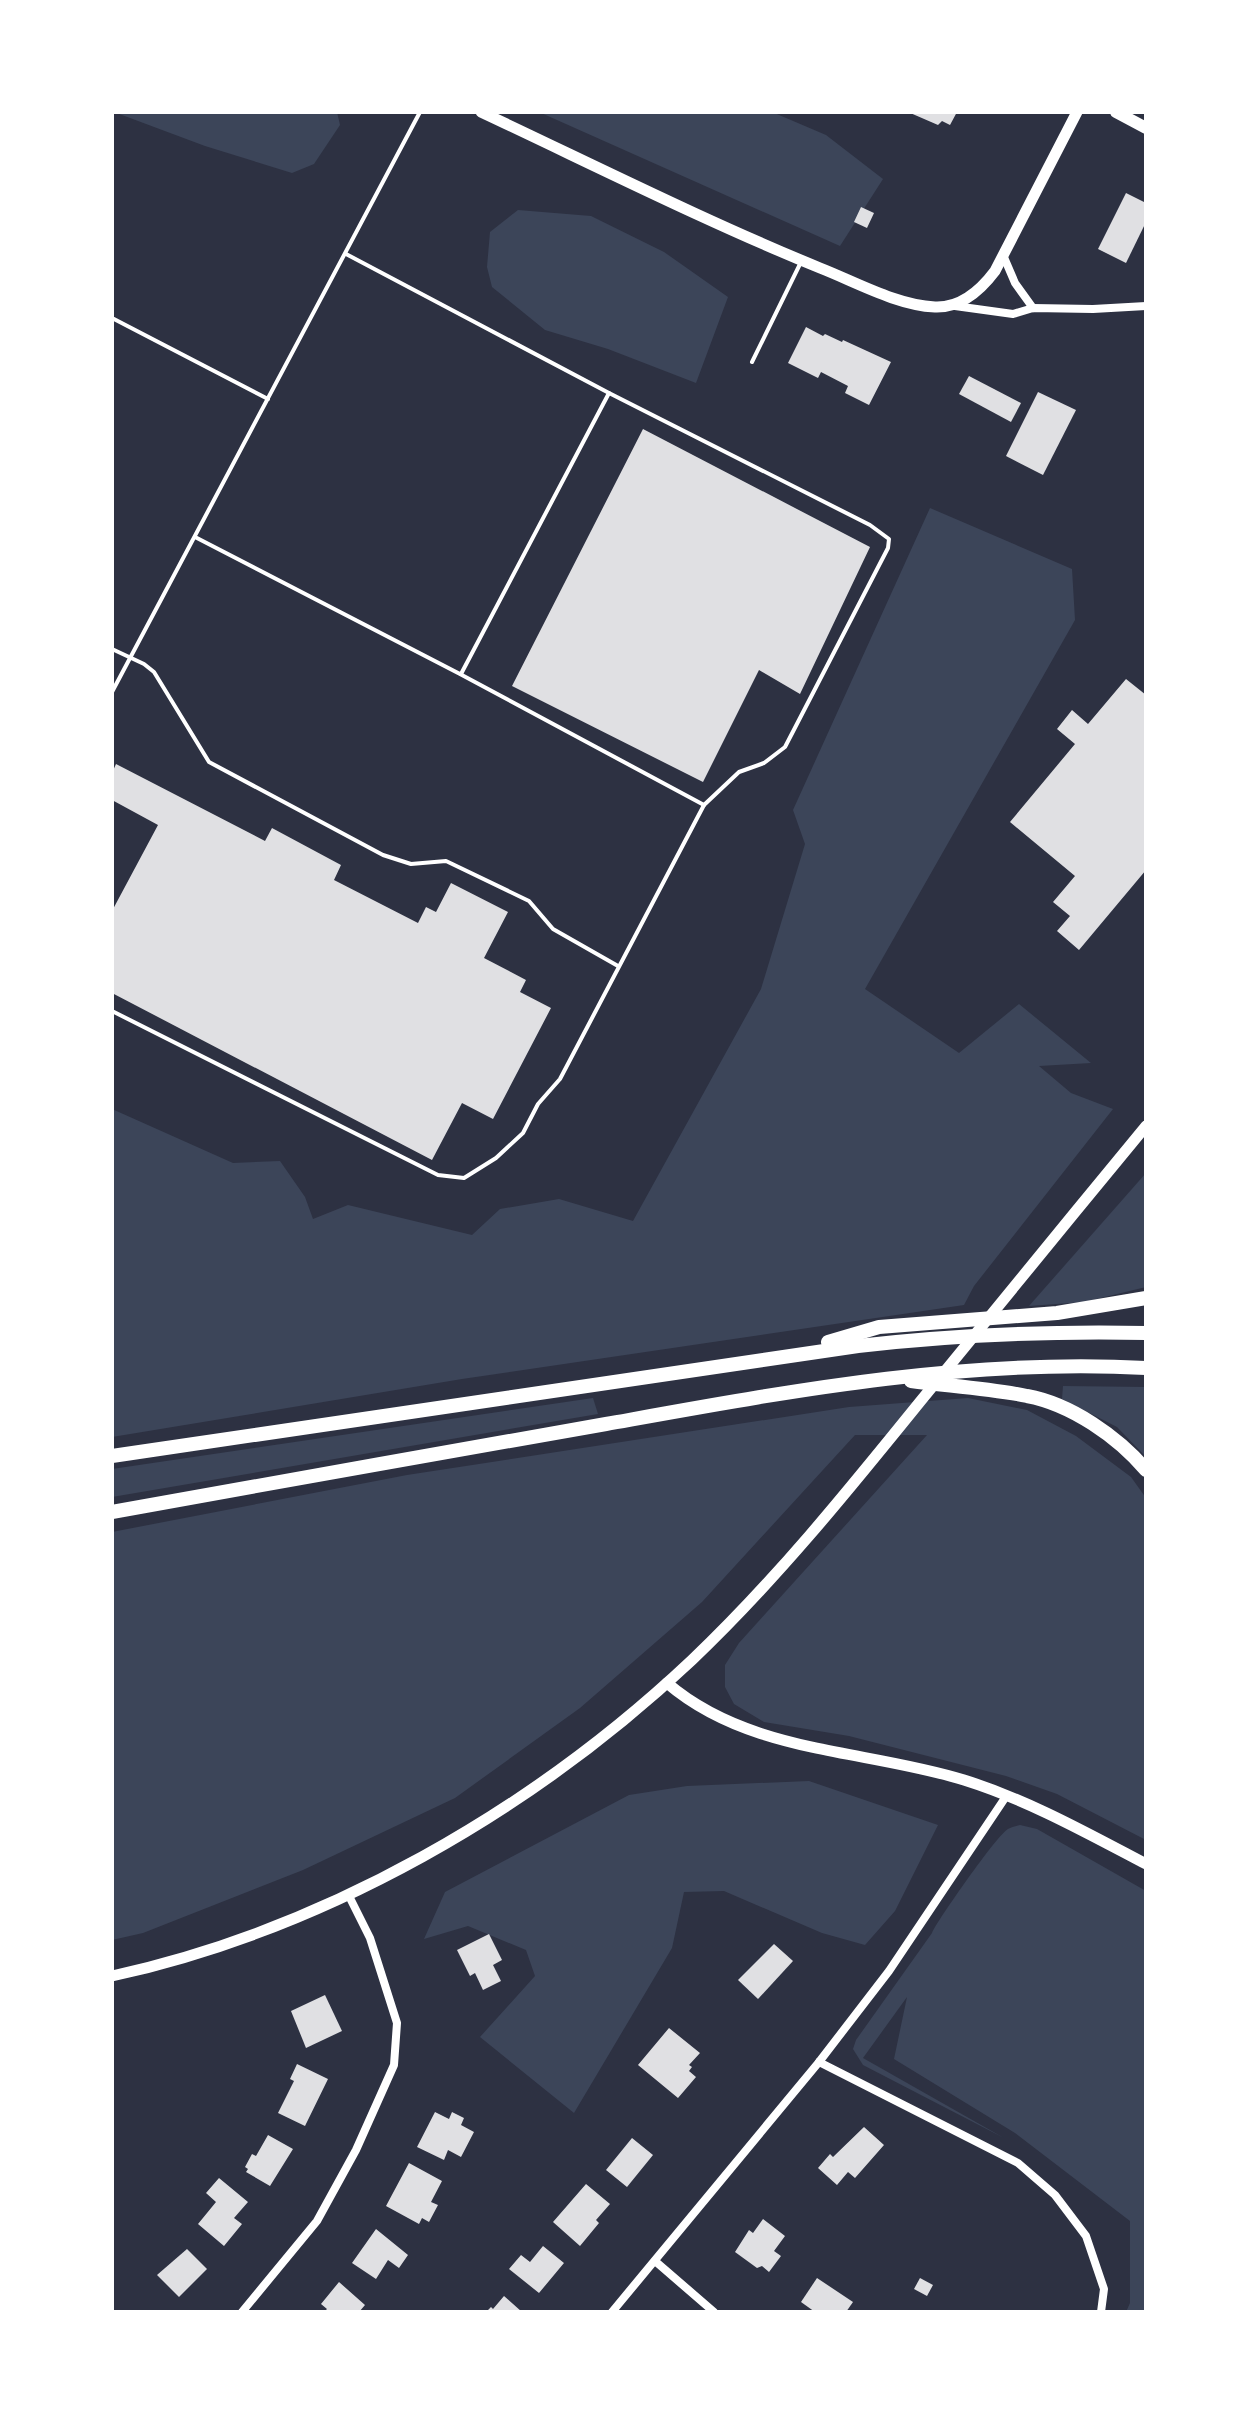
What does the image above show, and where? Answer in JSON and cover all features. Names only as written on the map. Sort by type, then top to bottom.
[{"type":"highway","points":[[778,1357],[879,1327],[1057,1313],[1146,1298]]},
{"type":"highway","points":[[112,1456],[778,1357],[933,1337],[1013,1332],[1146,1333]]},
{"type":"highway","points":[[112,1512],[707,1406],[883,1378],[1021,1367],[1146,1368]]},
{"type":"highway","points":[[883,1378],[1030,1396],[1051,1403],[1107,1435],[1146,1470]]},
{"type":"main road","points":[[481,112],[802,260],[909,302],[935,307],[954,305],[970,297],[987,282],[1077,112]]},
{"type":"main road","points":[[1116,112],[1146,128]]},
{"type":"main road","points":[[112,1976],[232,1941],[348,1894],[422,1856],[519,1799],[585,1752],[667,1683],[757,1594],[852,1486],[1146,1126]]},
{"type":"main road","points":[[667,1683],[711,1714],[761,1736],[921,1769],[1007,1795],[1146,1864]]},
{"type":"street","points":[[1003,255],[1015,283],[1033,308]]},
{"type":"street","points":[[954,305],[1013,314],[1033,308],[1146,306]]},
{"type":"street","points":[[612,2312],[819,2062],[889,1971],[1007,1795]]},
{"type":"street","points":[[242,2312],[317,2221],[356,2150],[394,2065],[397,2023],[375,1951],[348,1894]]},
{"type":"street","points":[[819,2062],[1018,2163],[1055,2195],[1086,2236],[1104,2289],[1101,2312]]},
{"type":"street","points":[[655,2261],[714,2312]]},
{"type":"lane","points":[[112,692],[420,112]]},
{"type":"lane","points":[[112,1011],[438,1175],[464,1178],[496,1158],[523,1133],[538,1104],[560,1079],[704,805],[739,772],[764,763],[785,747],[888,548],[889,539],[870,525],[609,393],[346,254]]},
{"type":"lane","points":[[752,362],[802,260]]},
{"type":"lane","points":[[112,318],[268,399]]},
{"type":"lane","points":[[460,674],[609,393]]},
{"type":"lane","points":[[195,537],[704,805]]},
{"type":"lane","points":[[112,649],[154,672],[209,762],[383,855],[411,864],[446,861],[529,901],[553,929],[618,966]]},
{"type":"shaded area","points":[[114,112],[337,112],[340,125],[314,164],[292,173],[205,146]]},
{"type":"shaded area","points":[[539,112],[772,112],[826,135],[883,179],[840,246]]},
{"type":"shaded area","points":[[518,210],[591,216],[664,252],[728,297],[696,383],[608,349],[545,330],[492,287],[487,267],[490,232]]},
{"type":"shaded area","points":[[930,508],[1072,569],[1075,620],[865,989],[959,1053],[1019,1004],[1091,1063],[1039,1066],[1071,1093],[1113,1109],[974,1286],[964,1305],[462,1379],[112,1437],[112,1109],[233,1163],[280,1161],[305,1197],[313,1219],[348,1205],[472,1235],[500,1209],[559,1199],[633,1221],[761,989],[805,844],[793,810]]},
{"type":"shaded area","points":[[1146,1173],[1146,1287],[1084,1302],[1029,1306]]},
{"type":"shaded area","points":[[1063,1386],[1146,1387],[1146,1457],[1117,1427],[1062,1399]]},
{"type":"shaded area","points":[[593,1398],[598,1414],[112,1497],[112,1469]]},
{"type":"shaded area","points":[[968,1398],[1027,1410],[1076,1436],[1131,1477],[1146,1498],[1146,1840],[1057,1794],[1006,1776],[849,1736],[764,1722],[734,1704],[725,1687],[725,1665],[739,1643],[927,1435],[855,1435],[702,1602],[580,1708],[455,1798],[303,1870],[143,1933],[112,1940],[112,1532],[407,1475],[849,1407]]},
{"type":"shaded area","points":[[809,1781],[938,1825],[895,1911],[865,1945],[822,1933],[724,1891],[684,1892],[672,1948],[574,2113],[480,2037],[535,1976],[526,1950],[468,1926],[424,1939],[445,1892],[629,1795],[687,1786]]},
{"type":"shaded area","points":[[1020,1825],[1037,1829],[1146,1891],[1146,2312],[1126,2312],[1130,2303],[1130,2221],[1015,2133],[894,2059],[907,1997],[863,2058],[1004,2138],[863,2065],[853,2049],[856,2040],[980,1861],[1009,1828]]},
{"type":"building","points":[[908,112],[957,112],[950,125],[942,121],[938,125]]},
{"type":"building","points":[[1126,193],[1146,203],[1146,222],[1126,263],[1098,249]]},
{"type":"building","points":[[861,207],[874,213],[867,228],[854,222]]},
{"type":"building","points":[[806,327],[891,362],[869,405],[845,393],[848,386],[821,372],[818,378],[788,363]]},
{"type":"building","points":[[969,376],[1021,403],[1011,422],[959,394]]},
{"type":"building","points":[[1038,392],[1076,410],[1043,475],[1006,456]]},
{"type":"building","points":[[643,429],[870,547],[800,694],[759,670],[703,782],[512,686]]},
{"type":"building","points":[[1126,679],[1146,695],[1146,870],[1079,950],[1057,931],[1070,916],[1053,902],[1075,876],[1010,822],[1075,744],[1057,729],[1072,710],[1088,724]]},
{"type":"building","points":[[116,764],[265,841],[272,828],[341,865],[334,880],[418,923],[426,907],[436,912],[451,883],[508,912],[484,958],[526,980],[520,992],[551,1008],[493,1119],[462,1103],[432,1160],[112,993],[112,911],[158,825],[112,800],[112,773]]},
{"type":"building","points":[[489,1934],[502,1960],[493,1965],[501,1981],[483,1990],[475,1973],[470,1976],[457,1950]]},
{"type":"building","points":[[774,1944],[793,1961],[758,1999],[738,1980]]},
{"type":"building","points":[[325,1995],[342,2031],[306,2048],[291,2011]]},
{"type":"building","points":[[669,2028],[700,2053],[689,2065],[692,2067],[689,2071],[696,2077],[678,2098],[638,2065]]},
{"type":"building","points":[[297,2064],[328,2079],[305,2126],[278,2113],[294,2081],[290,2079]]},
{"type":"building","points":[[435,2112],[449,2119],[452,2112],[464,2118],[461,2125],[474,2132],[461,2157],[448,2150],[444,2160],[417,2147]]},
{"type":"building","points":[[864,2127],[884,2145],[855,2178],[848,2172],[837,2185],[818,2168],[830,2154],[833,2157]]},
{"type":"building","points":[[268,2135],[293,2149],[270,2186],[246,2172],[248,2169],[245,2167],[252,2154],[256,2156]]},
{"type":"building","points":[[632,2138],[653,2155],[627,2187],[606,2170]]},
{"type":"building","points":[[409,2163],[442,2181],[431,2202],[438,2205],[429,2222],[422,2218],[419,2224],[386,2206]]},
{"type":"building","points":[[219,2178],[248,2202],[234,2218],[242,2224],[224,2246],[198,2224],[216,2202],[206,2193]]},
{"type":"building","points":[[586,2184],[610,2204],[580,2246],[553,2222]]},
{"type":"building","points":[[763,2219],[785,2236],[774,2251],[781,2256],[769,2272],[762,2266],[757,2268],[735,2252],[749,2230],[753,2233]]},
{"type":"building","points":[[376,2229],[408,2255],[399,2268],[388,2260],[376,2279],[352,2263]]},
{"type":"building","points":[[543,2246],[564,2263],[539,2293],[509,2269],[521,2255],[530,2262]]},
{"type":"building","points":[[187,2249],[207,2269],[179,2297],[157,2275]]},
{"type":"building","points":[[817,2278],[853,2302],[846,2312],[815,2312],[801,2302]]},
{"type":"building","points":[[920,2278],[933,2285],[927,2296],[914,2289]]},
{"type":"building","points":[[339,2282],[365,2305],[359,2312],[324,2312],[327,2309],[321,2304]]},
{"type":"building","points":[[504,2296],[522,2312],[486,2312],[491,2307],[493,2309]]}]
